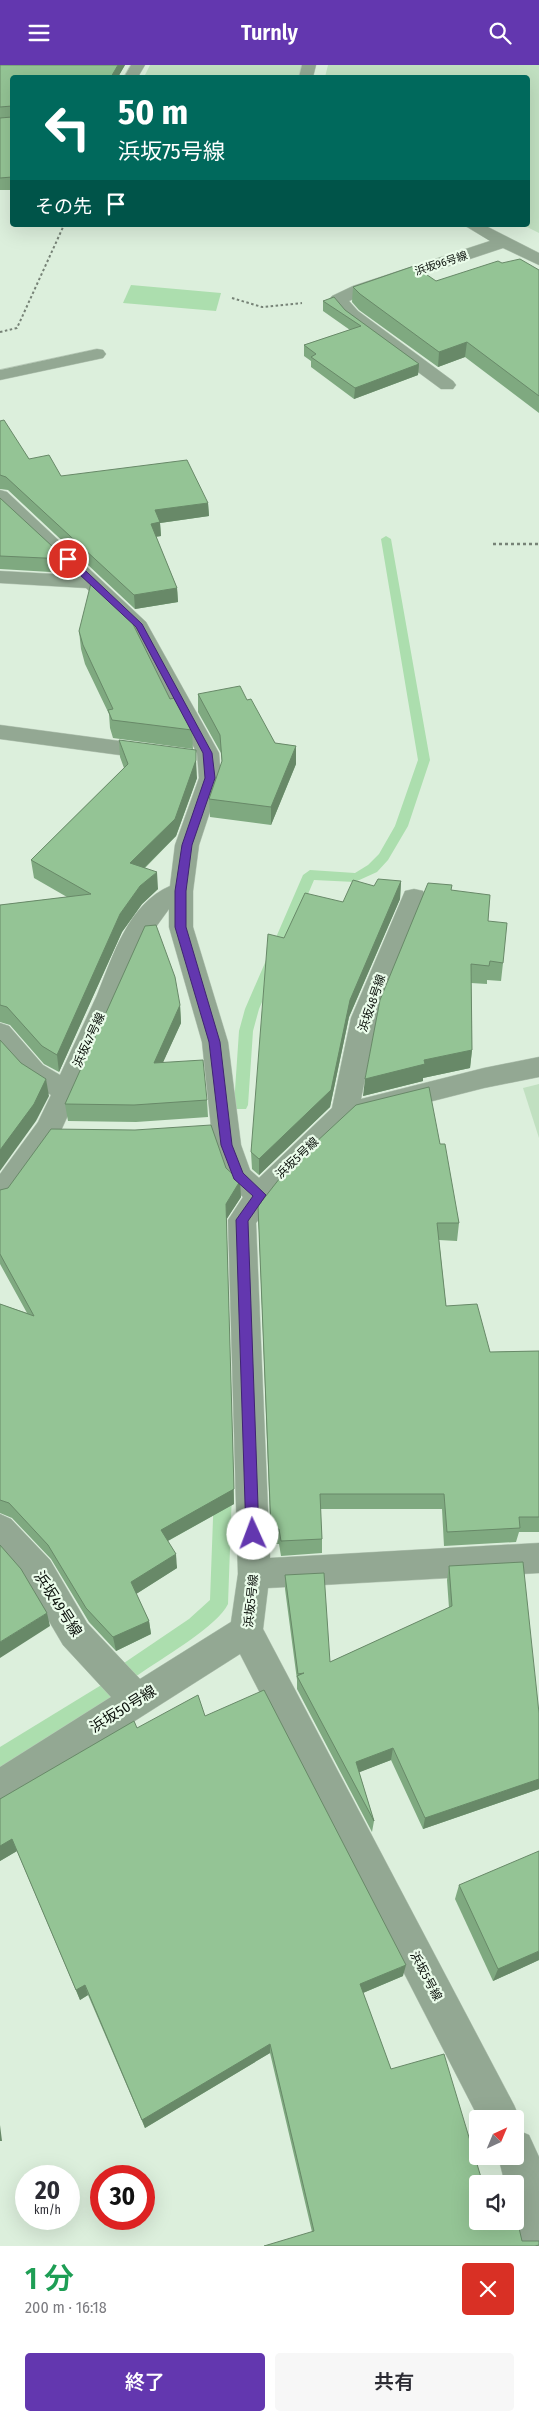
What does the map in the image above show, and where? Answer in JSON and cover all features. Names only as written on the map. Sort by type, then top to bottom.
[{"type":"street","points":[[476,227],[539,260]]},
{"type":"street","name":"浜坂96号線","points":[[338,299],[359,290],[506,241]]},
{"type":"street","points":[[338,299],[352,315],[447,385]]},
{"type":"street","points":[[0,375],[97,353]]},
{"type":"street","points":[[0,496],[139,625],[208,753],[192,758],[0,732]]},
{"type":"street","points":[[0,577],[92,582]]},
{"type":"street","points":[[192,758],[210,778],[187,845],[180,891],[180,927],[215,1042],[227,1145],[238,1176],[260,1195]]},
{"type":"street","name":"浜坂47号線","points":[[0,1195],[46,1133],[110,994],[128,947],[151,913],[165,899],[180,891]]},
{"type":"street","name":"浜坂48号線","points":[[345,1113],[364,1019],[414,897]]},
{"type":"street","points":[[0,1033],[34,1073],[66,1091]]},
{"type":"street","name":"浜坂5号線","points":[[495,2110],[246,1631],[254,1574],[242,1220],[275,1177],[345,1113],[484,1078],[539,1067]]},
{"type":"street","points":[[198,1131],[225,1128]]},
{"type":"street","points":[[46,1133],[72,1134]]},
{"type":"street","name":"浜坂49号線","points":[[0,1529],[38,1571],[75,1633],[137,1701]]},
{"type":"street","points":[[254,1574],[539,1558]]},
{"type":"street","name":"浜坂50号線","points":[[0,1787],[246,1631]]},
{"type":"street","points":[[522,2165],[538,2246]]},
{"type":"path","points":[[0,332],[18,328],[63,227]]},
{"type":"path","points":[[232,298],[262,307],[338,299]]},
{"type":"path","points":[[493,544],[539,544]]},
{"type":"shaded area","points":[[150,65],[303,65],[300,75],[145,75]]},
{"type":"shaded area","points":[[328,65],[539,65],[539,233],[527,227],[530,227],[530,75],[326,75]]},
{"type":"shaded area","points":[[131,285],[221,293],[216,311],[123,303]]},
{"type":"shaded area","points":[[539,1084],[539,1138],[523,1088]]},
{"type":"building","points":[[0,65],[118,65],[112,75],[10,75],[10,106],[0,107]]},
{"type":"building","points":[[10,117],[10,177],[0,178],[0,118]]},
{"type":"building","points":[[520,259],[539,270],[539,396],[467,342],[439,352],[353,287],[414,266],[436,281],[498,261],[502,263]]},
{"type":"building","points":[[334,297],[345,310],[419,364],[355,388],[311,357],[316,354],[304,345],[361,326],[323,301]]},
{"type":"building","points":[[4,420],[29,459],[49,455],[61,476],[187,460],[208,503],[155,510],[160,522],[151,524],[177,588],[134,595],[6,477],[0,475],[0,421]]},
{"type":"building","points":[[0,498],[66,559],[0,556]]},
{"type":"building","points":[[92,579],[127,612],[170,699],[174,698],[192,730],[112,720],[108,710],[113,709],[83,645],[79,631]]},
{"type":"building","points":[[240,686],[247,700],[251,699],[275,743],[296,746],[271,807],[209,799],[222,761],[220,735],[198,694]]},
{"type":"building","points":[[119,740],[196,750],[196,760],[175,819],[130,863],[157,872],[140,886],[120,914],[57,1055],[42,1046],[7,1007],[0,1005],[0,905],[91,894],[31,860],[128,764]]},
{"type":"building","points":[[378,879],[401,881],[350,1000],[331,1090],[259,1159],[251,1152],[268,934],[284,938],[305,893],[343,902],[353,880],[374,886]]},
{"type":"building","points":[[428,883],[452,885],[451,890],[490,895],[488,921],[507,923],[503,963],[490,961],[489,966],[471,964],[472,1050],[424,1060],[425,1064],[365,1079],[380,1000]]},
{"type":"building","points":[[156,925],[175,977],[180,1005],[154,1063],[203,1060],[207,1100],[134,1105],[65,1104],[145,926]]},
{"type":"building","points":[[0,1040],[21,1063],[46,1079],[34,1104],[0,1150]]},
{"type":"building","points":[[429,1087],[440,1144],[445,1144],[459,1223],[437,1223],[446,1306],[477,1304],[490,1352],[539,1351],[539,1517],[519,1517],[520,1528],[447,1532],[444,1494],[320,1494],[322,1539],[281,1541],[279,1529],[271,1529],[258,1206],[287,1169],[356,1105]]},
{"type":"building","points":[[211,1125],[226,1168],[240,1181],[226,1204],[234,1489],[161,1530],[176,1554],[131,1582],[149,1621],[113,1637],[86,1608],[48,1545],[9,1503],[0,1500],[0,1304],[34,1316],[0,1254],[0,1190],[8,1188],[51,1129],[135,1130]]},
{"type":"building","points":[[0,1545],[21,1569],[47,1613],[0,1642]]},
{"type":"building","points":[[523,1562],[539,1713],[539,1779],[425,1818],[393,1748],[356,1762],[374,1821],[297,1676],[304,1673],[298,1674],[285,1575],[324,1573],[330,1662],[452,1606],[449,1566]]},
{"type":"building","points":[[264,1690],[406,1965],[360,1984],[391,2069],[444,2054],[469,2137],[469,2165],[477,2165],[480,2175],[469,2175],[469,2230],[519,2230],[522,2241],[539,2241],[539,2245],[264,2246],[314,2231],[270,2044],[142,2120],[85,1985],[76,1990],[12,1839],[0,1846],[0,1799],[134,1721],[137,1728],[198,1695],[205,1716]]},
{"type":"building","points":[[539,1851],[539,1951],[498,1969],[459,1885]]},
{"type":"waterway","points":[[241,1105],[246,1031],[252,1009],[310,875],[350,878],[360,876],[384,857],[402,826],[424,760],[386,539]]},
{"type":"waterway","points":[[131,1669],[195,1625],[219,1604],[223,1492]]},
{"type":"waterway","points":[[0,1758],[103,1693]]},
{"type":"route","points":[[68,559],[139,625],[208,753],[210,778],[187,845],[180,891],[180,927],[215,1042],[227,1145],[238,1176],[260,1195],[242,1220],[253,1534]]}]
